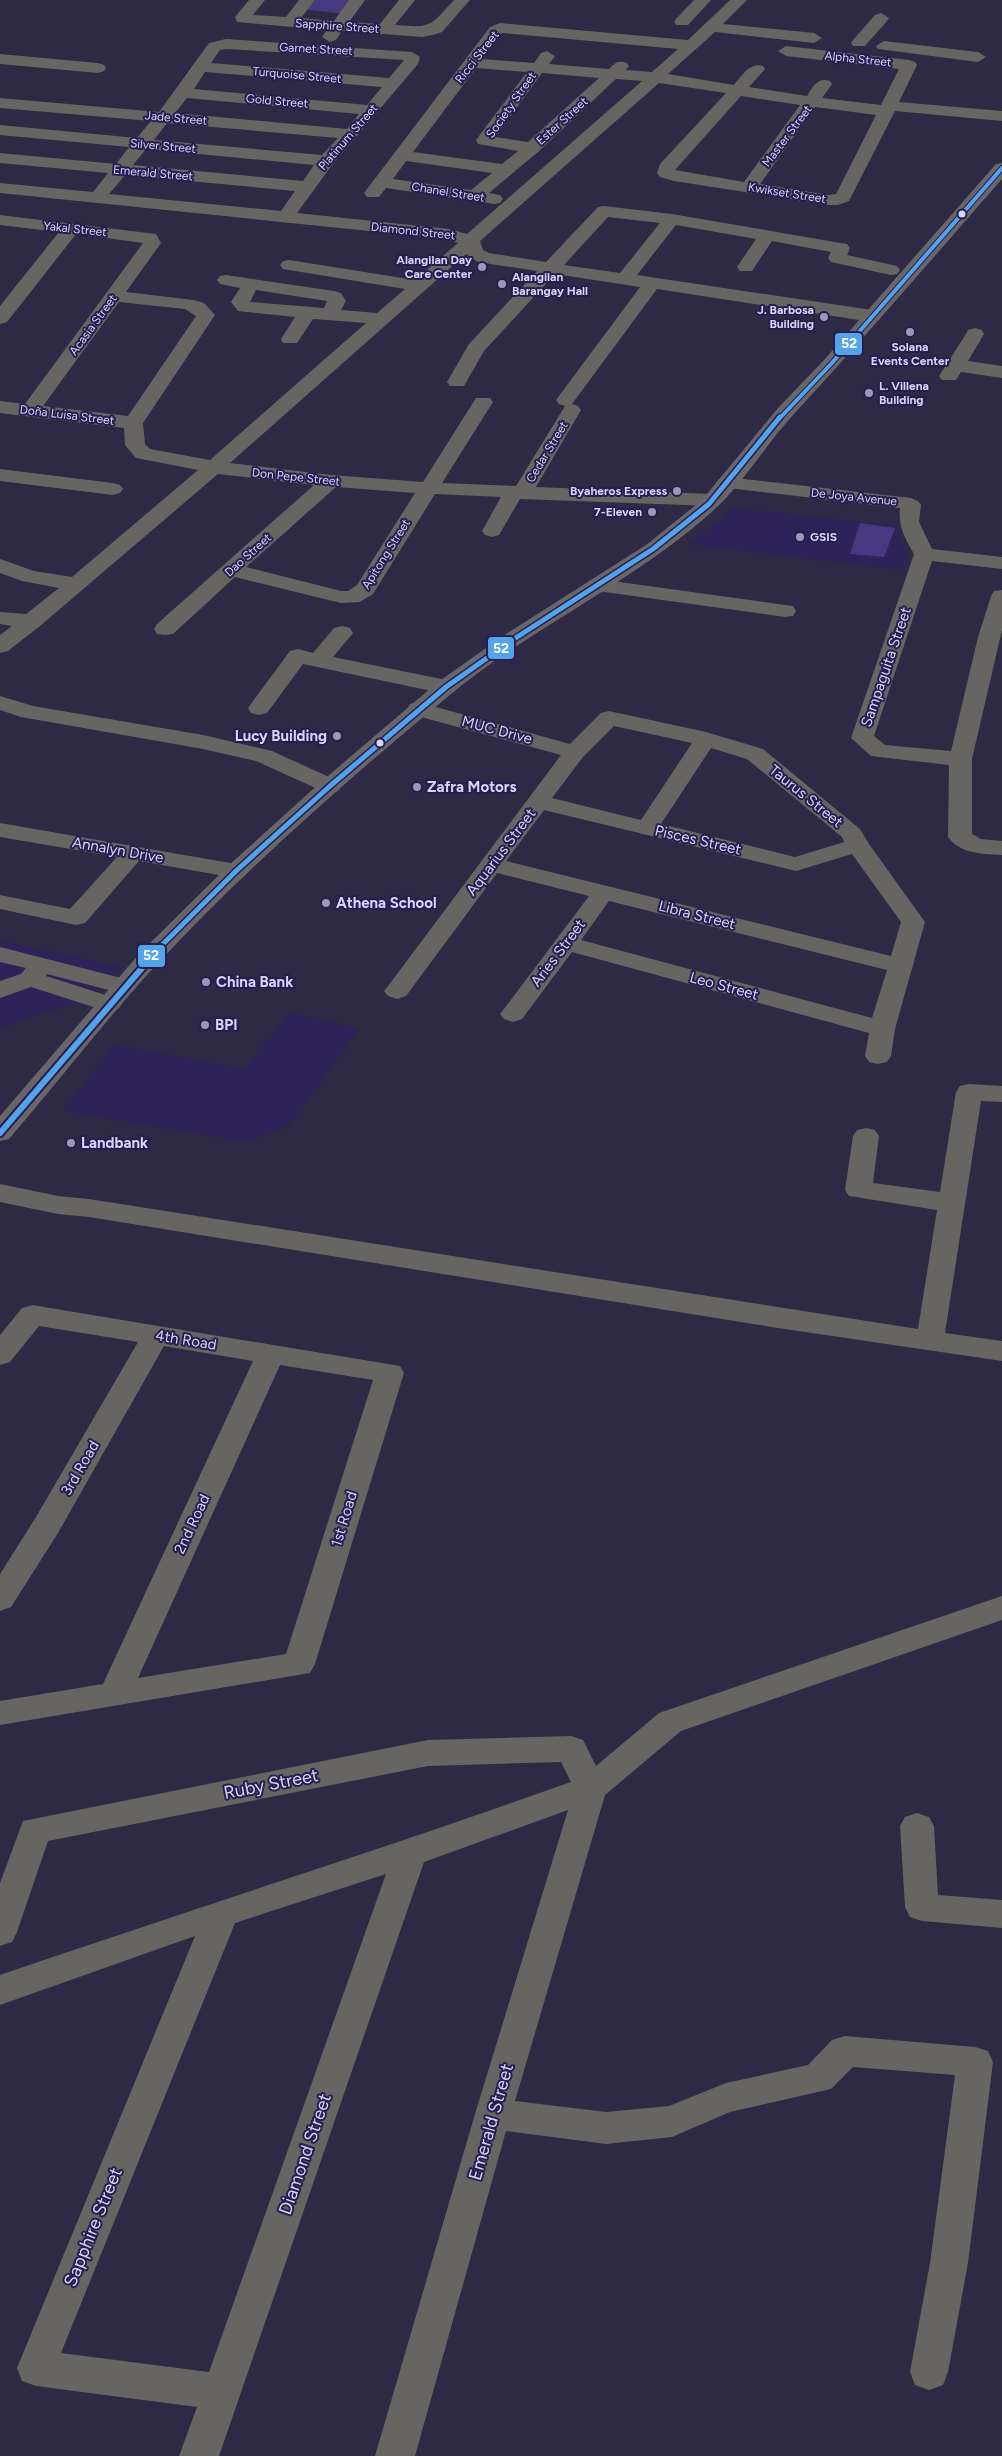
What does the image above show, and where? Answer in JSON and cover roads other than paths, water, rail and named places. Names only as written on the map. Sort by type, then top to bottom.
[{"type":"main road","points":[[0,1133],[148,959],[236,871],[330,786],[446,687],[514,639],[598,586],[670,537],[712,500],[785,412],[872,316],[900,272],[998,178]]},
{"type":"street","name":"Sapphire Street","points":[[257,0],[243,16],[244,19],[431,31],[436,29],[462,0]]},
{"type":"street","points":[[290,23],[307,0]]},
{"type":"street","points":[[322,50],[357,0]]},
{"type":"street","points":[[384,29],[406,0]]},
{"type":"street","points":[[682,22],[703,0]]},
{"type":"street","points":[[0,646],[77,584],[214,467],[692,45],[739,0]]},
{"type":"street","points":[[859,43],[880,18]]},
{"type":"street","points":[[712,27],[978,57]]},
{"type":"street","name":"Ricci Street","points":[[377,187],[496,30],[500,28],[564,32],[692,45]]},
{"type":"street","name":"Society Street","points":[[532,148],[484,140],[564,32]]},
{"type":"street","name":"Ester Street","points":[[475,196],[616,74],[641,40]]},
{"type":"street","name":"Garnet Street","points":[[200,67],[215,46],[220,45],[412,57]]},
{"type":"street","name":"Alpha Street","points":[[786,51],[909,65],[888,109]]},
{"type":"street","name":"Platinum Street","points":[[285,218],[326,161],[395,84],[412,61],[412,57]]},
{"type":"street","points":[[0,59],[98,68]]},
{"type":"street","points":[[472,63],[654,77],[812,102],[1002,116]]},
{"type":"street","points":[[97,198],[182,93],[200,67]]},
{"type":"street","name":"Turquoise Street","points":[[200,67],[395,84]]},
{"type":"street","points":[[738,91],[758,69]]},
{"type":"street","name":"Master Street","points":[[748,188],[824,84]]},
{"type":"street","name":"Kwikset Street","points":[[738,91],[666,168],[666,173],[674,176],[748,188],[838,200],[843,197],[888,109]]},
{"type":"street","name":"Gold Street","points":[[182,93],[372,110]]},
{"type":"street","name":"Jade Street","points":[[0,103],[351,134]]},
{"type":"street","name":"Silver Street","points":[[0,130],[326,161]]},
{"type":"street","points":[[400,155],[506,170]]},
{"type":"street","name":"Emerald Street","points":[[0,158],[306,187]]},
{"type":"street","name":"Chanel Street","points":[[377,187],[475,196],[514,202]]},
{"type":"street","name":"Diamond Street","points":[[0,188],[449,234],[471,241],[475,253],[484,258],[872,316]]},
{"type":"street","points":[[457,382],[476,348],[600,212],[609,210],[672,219],[842,248],[837,258],[900,272]]},
{"type":"street","points":[[625,278],[672,219]]},
{"type":"street","name":"Yakal Street","points":[[0,220],[150,238]]},
{"type":"street","points":[[0,318],[71,228]]},
{"type":"street","points":[[746,268],[767,235]]},
{"type":"street","name":"Acasia Street","points":[[31,410],[152,242],[150,238]]},
{"type":"street","points":[[289,265],[420,286]]},
{"type":"street","points":[[226,280],[334,297],[337,302],[329,314]]},
{"type":"street","name":"Cedar Street","points":[[492,531],[518,493],[569,405],[653,282]]},
{"type":"street","points":[[252,284],[240,302],[241,305],[380,319]]},
{"type":"street","points":[[113,296],[187,304],[197,307],[206,315],[133,423]]},
{"type":"street","points":[[290,339],[308,312]]},
{"type":"street","points":[[975,334],[952,371],[1002,372]]},
{"type":"street","name":"Apitong Street","points":[[231,570],[341,597],[360,594],[365,589],[426,488],[483,402]]},
{"type":"street","name":"Doña Luisa Street","points":[[0,407],[133,423]]},
{"type":"street","name":"Don Pepe Street","points":[[133,423],[135,445],[143,454],[214,467],[331,481],[426,488],[712,500]]},
{"type":"street","points":[[0,475],[113,489]]},
{"type":"street","name":"Dao Street","points":[[165,629],[331,481]]},
{"type":"street","name":"De Joya Avenue","points":[[726,483],[904,502],[911,505],[909,522],[911,530],[924,554]]},
{"type":"street","points":[[924,554],[1002,563]]},
{"type":"street","name":"Sampaguita Street","points":[[924,554],[862,738],[879,751],[961,759]]},
{"type":"street","points":[[0,565],[29,577],[77,584]]},
{"type":"street","points":[[598,586],[785,611]]},
{"type":"street","points":[[1002,596],[996,638],[961,759],[960,837],[976,846],[1002,848]]},
{"type":"street","points":[[0,618],[32,621]]},
{"type":"street","points":[[319,659],[342,633]]},
{"type":"street","points":[[259,708],[298,656],[446,687]]},
{"type":"street","points":[[0,703],[29,712],[203,742],[264,756],[330,786]]},
{"type":"street","name":"MUC Drive","points":[[418,709],[576,752]]},
{"type":"street","name":"Aquarius Street","points":[[397,990],[576,752],[609,718]]},
{"type":"street","name":"Taurus Street","points":[[609,718],[706,738],[755,754],[852,834],[857,845],[913,922],[882,1030],[878,1056]]},
{"type":"street","points":[[647,828],[706,738]]},
{"type":"street","name":"Pisces Street","points":[[539,802],[796,864],[857,845]]},
{"type":"street","name":"Annalyn Drive","points":[[0,830],[236,871]]},
{"type":"street","points":[[0,902],[76,918],[134,853]]},
{"type":"street","name":"Libra Street","points":[[492,865],[901,966]]},
{"type":"street","name":"Aries Street","points":[[513,1014],[604,892]]},
{"type":"street","name":"Leo Street","points":[[565,943],[882,1030]]},
{"type":"street","points":[[0,954],[36,971],[116,995]]},
{"type":"street","points":[[0,990],[36,971]]},
{"type":"street","points":[[930,1340],[969,1092],[1002,1094]]},
{"type":"street","points":[[866,1136],[859,1190],[952,1204]]},
{"type":"street","points":[[0,1193],[58,1205],[89,1208],[1002,1351]]},
{"type":"street","name":"4th Road","points":[[0,1355],[32,1314],[390,1373]]},
{"type":"street","name":"3rd Road","points":[[0,1599],[47,1525],[156,1335]]},
{"type":"street","name":"2nd Road","points":[[114,1694],[271,1353]]},
{"type":"street","name":"1st Road","points":[[114,1694],[299,1664],[390,1373]]},
{"type":"street","points":[[2,1995],[222,1913],[410,1853],[590,1788],[651,1740],[670,1722],[1002,1608]]},
{"type":"street","points":[[0,1713],[114,1694]]},
{"type":"street","name":"Ruby Street","points":[[0,1932],[35,1830],[428,1753],[571,1749],[590,1788]]},
{"type":"street","name":"Emerald Street","points":[[395,2456],[493,2114],[590,1788]]},
{"type":"street","points":[[917,1826],[922,1907],[1002,1914]]},
{"type":"street","name":"Diamond Street","points":[[199,2456],[410,1853]]},
{"type":"street","name":"Sapphire Street","points":[[222,1913],[36,2368],[222,2392]]},
{"type":"street","points":[[493,2114],[606,2128],[672,2121],[726,2098],[818,2078],[845,2051],[975,2062],[949,2263],[933,2342],[930,2372]]},
{"type":"place","name":"Alangilan Day Care Center","points":[[482,267]]},
{"type":"place","name":"Alangilan Barangay Hall","points":[[502,284]]},
{"type":"place","name":"J. Barbosa Building","points":[[824,317]]},
{"type":"place","name":"Solana Events Center","points":[[910,332]]},
{"type":"place","name":"L. Villena Building","points":[[869,393]]},
{"type":"place","name":"Byaheros Express","points":[[677,491]]},
{"type":"place","name":"7-Eleven","points":[[652,512]]},
{"type":"place","name":"GSIS","points":[[800,537]]},
{"type":"place","name":"Lucy Building","points":[[337,736]]},
{"type":"place","name":"Zafra Motors","points":[[417,787]]},
{"type":"place","name":"Athena School","points":[[326,903]]},
{"type":"place","name":"China Bank","points":[[206,982]]},
{"type":"place","name":"BPI","points":[[205,1025]]},
{"type":"place","name":"Landbank","points":[[71,1143]]}]
